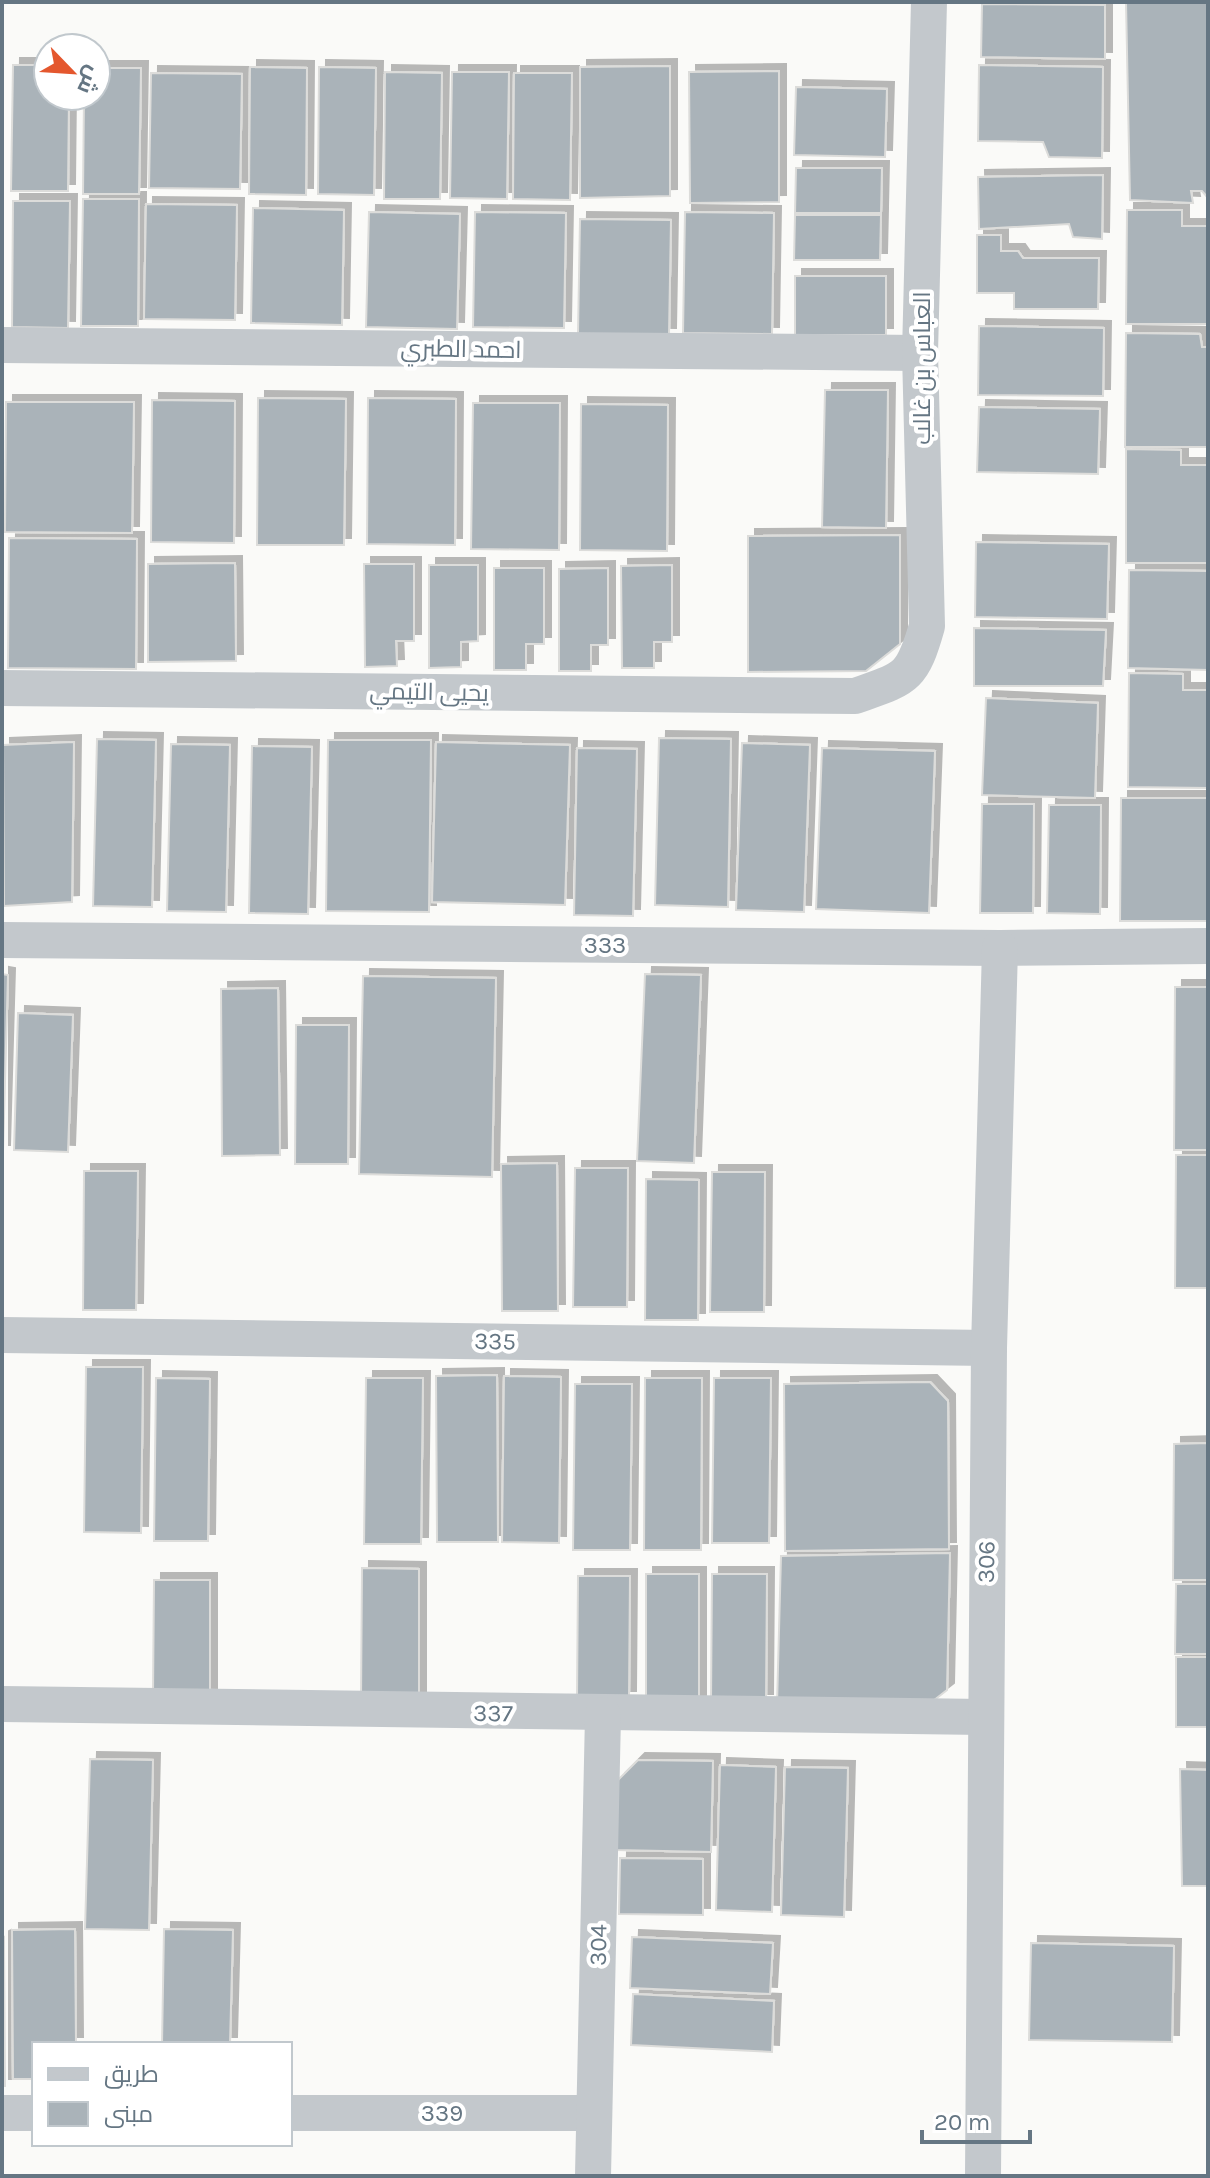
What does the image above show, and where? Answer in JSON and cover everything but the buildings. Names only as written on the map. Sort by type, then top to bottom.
[{"type":"street","name":"العباس بن غالب","points":[[855,696],[895,682],[917,663],[927,626],[920,353],[929,2]]},
{"type":"street","name":"احمد الطبري","points":[[2,345],[920,353]]},
{"type":"street","name":"يحيى التيمي","points":[[2,688],[855,696]]},
{"type":"street","name":"333","points":[[2,940],[1000,948],[1208,946]]},
{"type":"street","name":"306","points":[[983,2176],[989,1348],[1000,948]]},
{"type":"street","name":"335","points":[[2,1335],[989,1348]]},
{"type":"street","name":"337","points":[[2,1704],[603,1715],[984,1717]]},
{"type":"street","name":"304","points":[[593,2176],[603,1715]]},
{"type":"street","points":[[2,2113],[32,2113]]},
{"type":"street","name":"339","points":[[292,2113],[594,2113]]}]
